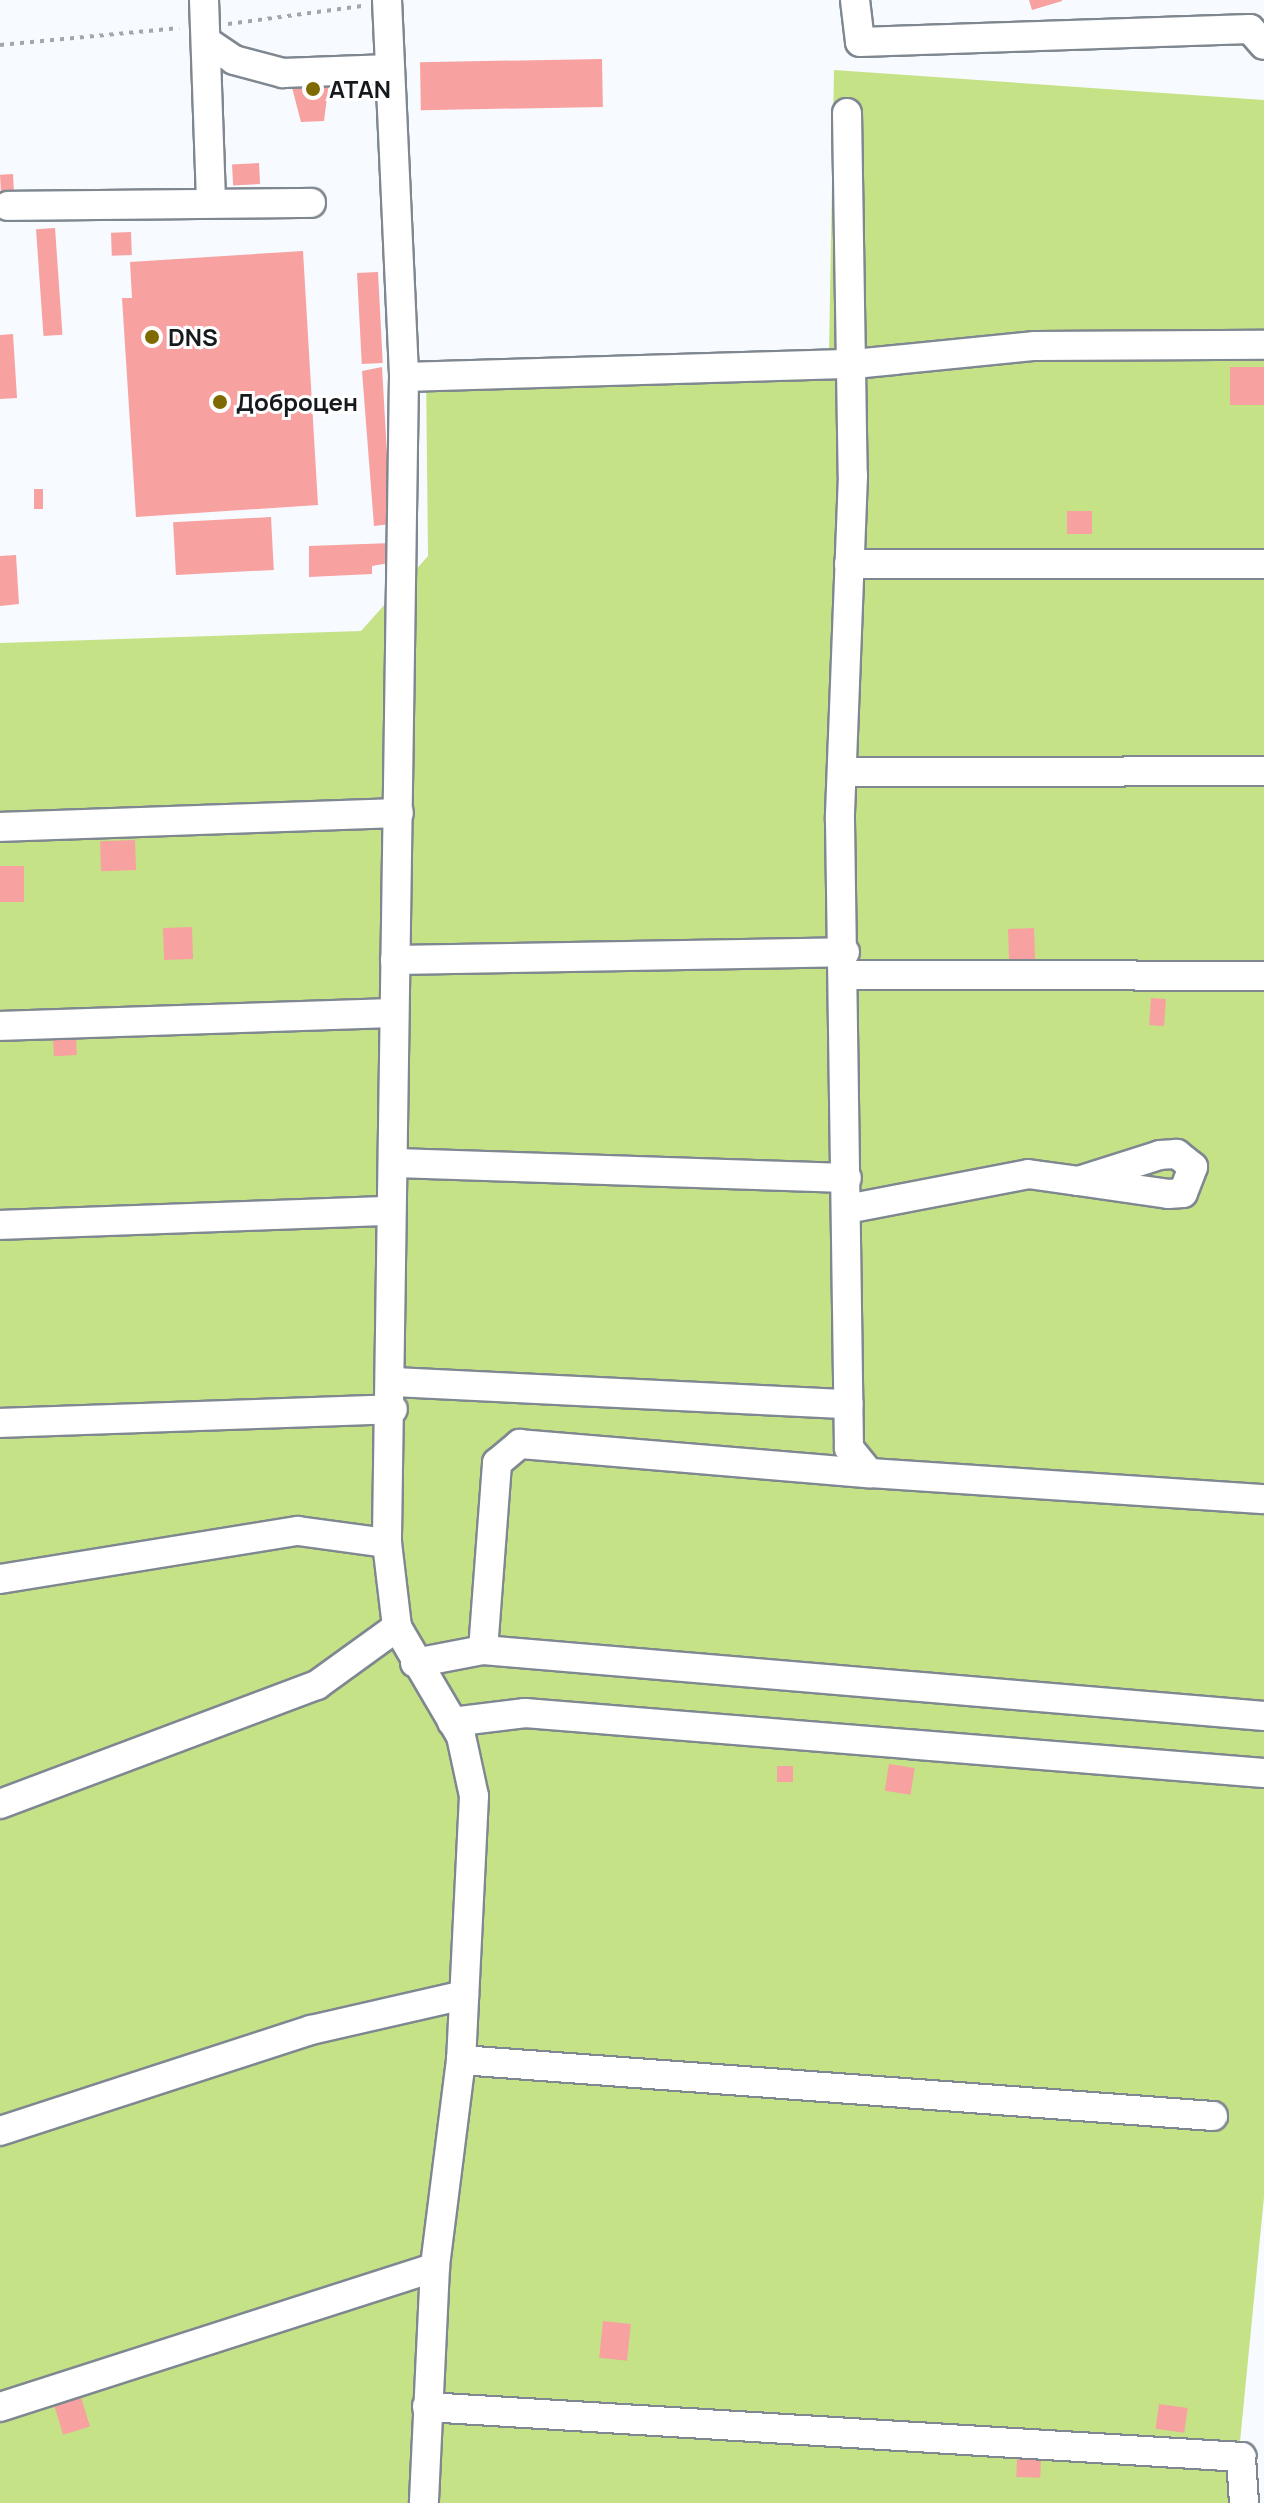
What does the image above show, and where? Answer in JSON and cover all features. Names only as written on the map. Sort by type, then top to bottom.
[{"type":"lane","points":[[855,0],[860,42],[1250,29],[1264,45]]},
{"type":"lane","points":[[387,1],[404,377],[394,1013],[395,1163],[391,1211],[393,1396],[387,1543],[397,1627],[415,1663],[452,1722],[474,1796],[461,2060],[435,2267],[424,2503]]},
{"type":"lane","points":[[205,22],[234,60],[283,73],[389,69]]},
{"type":"lane","points":[[205,22],[211,202]]},
{"type":"lane","points":[[847,113],[854,364],[842,772],[848,1404],[849,1448],[869,1473]]},
{"type":"lane","points":[[8,206],[311,203]]},
{"type":"lane","points":[[404,377],[854,364],[1035,346],[1264,345]]},
{"type":"lane","points":[[849,564],[1264,564]]},
{"type":"lane","points":[[842,772],[1264,771]]},
{"type":"lane","points":[[0,827],[399,813]]},
{"type":"lane","points":[[395,960],[846,964],[1264,976]]},
{"type":"lane","points":[[0,1026],[394,1013]]},
{"type":"lane","points":[[395,1163],[847,1178]]},
{"type":"lane","points":[[847,1209],[1028,1174],[1078,1181]]},
{"type":"lane","points":[[0,1225],[391,1211]]},
{"type":"lane","points":[[0,1423],[393,1396],[848,1404]]},
{"type":"lane","points":[[483,1650],[497,1463],[520,1444],[869,1473],[1262,1499]]},
{"type":"lane","points":[[0,1579],[298,1531],[387,1543]]},
{"type":"lane","points":[[0,1804],[317,1685],[397,1627]]},
{"type":"lane","points":[[415,1663],[483,1650],[1264,1716]]},
{"type":"lane","points":[[452,1722],[525,1713],[1264,1773]]},
{"type":"lane","points":[[0,2131],[311,2030],[464,1995]]},
{"type":"lane","points":[[461,2060],[1213,2116]]},
{"type":"lane","points":[[0,2407],[435,2267]]},
{"type":"lane","points":[[427,2407],[1241,2457],[1244,2503]]},
{"type":"path","points":[[0,45],[387,1]]},
{"type":"green space","points":[[834,70],[1264,100],[1264,2197],[1234,2503],[0,2503],[0,643],[361,631],[428,556],[426,369],[829,353]]},
{"type":"building","points":[[1029,0],[1062,0],[1062,1],[1032,10]]},
{"type":"building","points":[[602,59],[603,107],[421,110],[420,62]]},
{"type":"building","points":[[330,74],[324,121],[301,122],[289,76]]},
{"type":"building","points":[[259,163],[260,184],[233,185],[232,164]]},
{"type":"building","points":[[13,174],[14,193],[1,194],[0,175]]},
{"type":"building","points":[[55,228],[62,335],[44,336],[36,229]]},
{"type":"building","points":[[131,232],[132,255],[112,256],[111,233]]},
{"type":"building","name":"Доброцен","points":[[303,251],[318,505],[136,517],[122,298],[132,298],[130,262]]},
{"type":"building","points":[[378,272],[383,363],[362,364],[357,273]]},
{"type":"building","points":[[13,334],[17,398],[0,399],[0,335]]},
{"type":"building","points":[[382,367],[391,524],[374,526],[362,371]]},
{"type":"building","points":[[1230,367],[1264,367],[1264,405],[1230,405]]},
{"type":"building","points":[[34,489],[43,489],[43,509],[34,509]]},
{"type":"building","points":[[1067,511],[1092,511],[1092,534],[1067,534]]},
{"type":"building","points":[[271,517],[274,570],[176,575],[173,522]]},
{"type":"building","points":[[392,543],[395,562],[372,566],[372,574],[309,577],[309,546]]},
{"type":"building","points":[[16,555],[19,604],[0,606],[0,556]]},
{"type":"building","points":[[135,840],[136,870],[101,871],[100,841]]},
{"type":"building","points":[[0,866],[24,866],[24,902],[0,902]]},
{"type":"building","points":[[192,927],[193,959],[164,960],[163,928]]},
{"type":"building","points":[[1034,928],[1035,962],[1009,963],[1008,929]]},
{"type":"building","points":[[1151,998],[1166,999],[1164,1026],[1149,1025]]},
{"type":"building","points":[[76,1038],[77,1055],[54,1056],[53,1039]]},
{"type":"building","points":[[889,1764],[915,1768],[910,1795],[885,1791]]},
{"type":"building","points":[[777,1766],[793,1766],[793,1782],[777,1782]]},
{"type":"building","points":[[603,2321],[631,2324],[627,2361],[599,2358]]},
{"type":"building","points":[[80,2394],[90,2427],[63,2435],[53,2402]]},
{"type":"building","points":[[1159,2404],[1188,2408],[1184,2433],[1156,2429]]},
{"type":"building","points":[[1017,2457],[1041,2458],[1040,2478],[1016,2477]]},
{"type":"place","name":"ATAN","points":[[313,89]]},
{"type":"place","name":"DNS","points":[[152,337]]},
{"type":"place","name":"Доброцен","points":[[220,402]]}]
